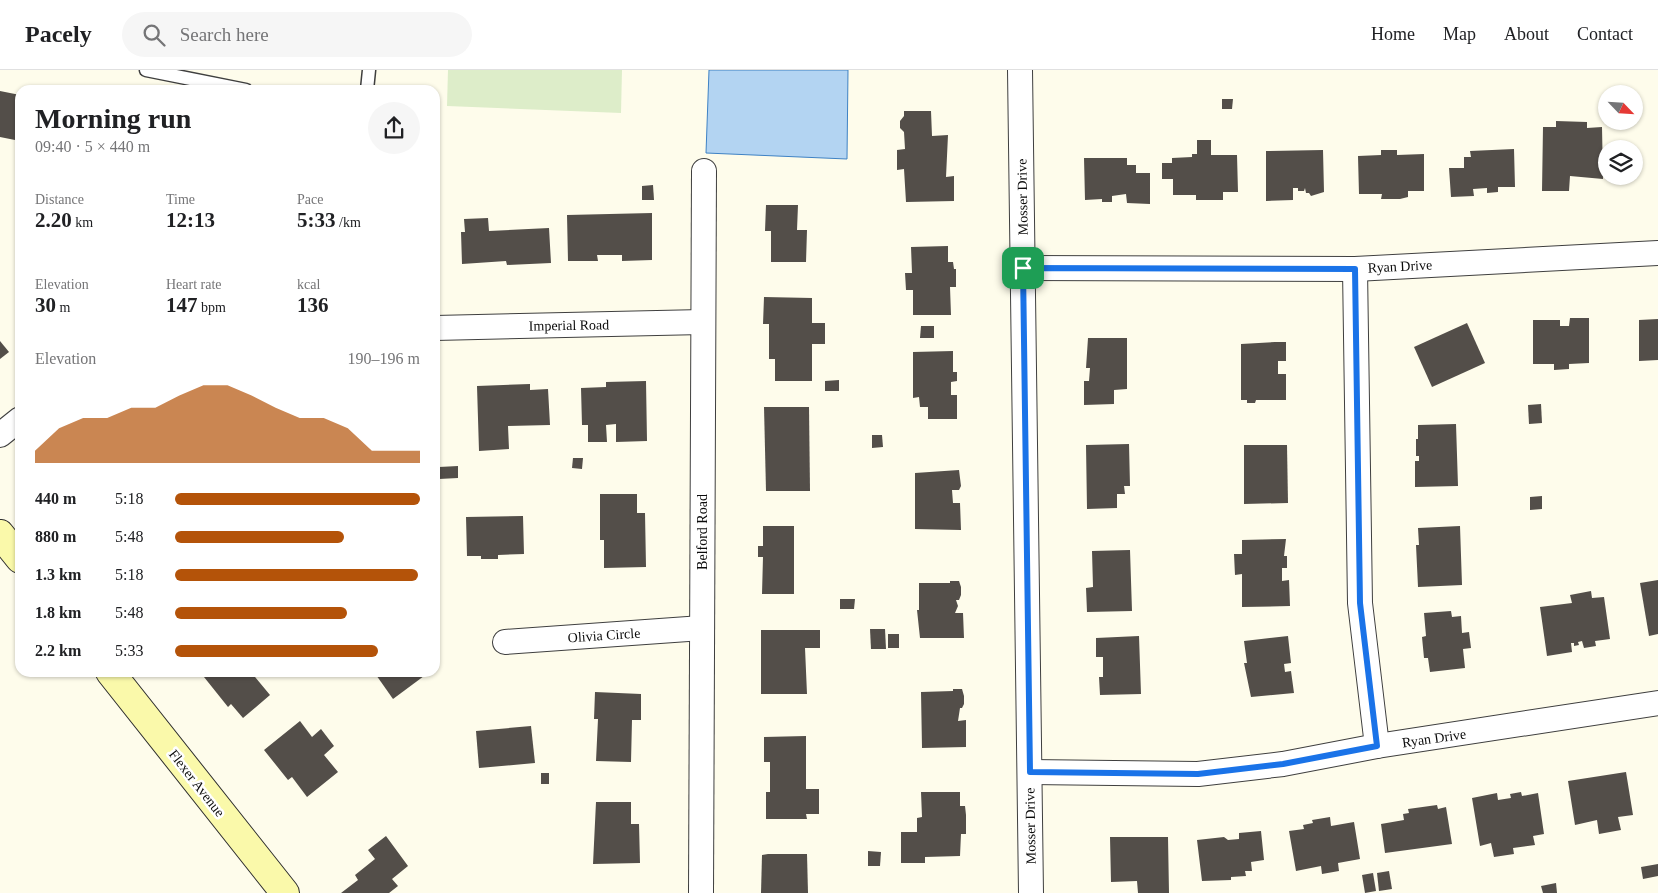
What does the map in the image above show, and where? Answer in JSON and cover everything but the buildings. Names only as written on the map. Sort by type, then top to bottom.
[{"type":"street","name":"Mosser Drive","points":[[1020,70],[1031,893]]},
{"type":"street","name":"Belford Road","points":[[701,893],[704,171]]},
{"type":"street","name":"Ryan Drive","points":[[1023,268],[1355,269],[1658,253]]},
{"type":"street","points":[[1355,269],[1360,603],[1377,746]]},
{"type":"street","name":"Imperial Road","points":[[440,328],[703,322]]},
{"type":"street","points":[[0,435],[15,423]]},
{"type":"street","points":[[0,534],[15,553]]},
{"type":"street","name":"Olivia Circle","points":[[506,642],[702,628]]},
{"type":"street","name":"Flexer Avenue","points":[[114,677],[285,893]]},
{"type":"street","name":"Ryan Drive","points":[[1030,772],[1198,774],[1283,764],[1377,746],[1658,703]]},
{"type":"lane","points":[[146,70],[221,85]]},
{"type":"lane","points":[[368,85],[370,70]]},
{"type":"green space","points":[[448,70],[622,70],[621,113],[447,106]]},
{"type":"water","points":[[709,70],[848,70],[847,159],[706,153]]},
{"type":"route","points":[[1023,268],[1355,269],[1360,603],[1377,746],[1283,764],[1198,774],[1030,772],[1023,268]]}]
